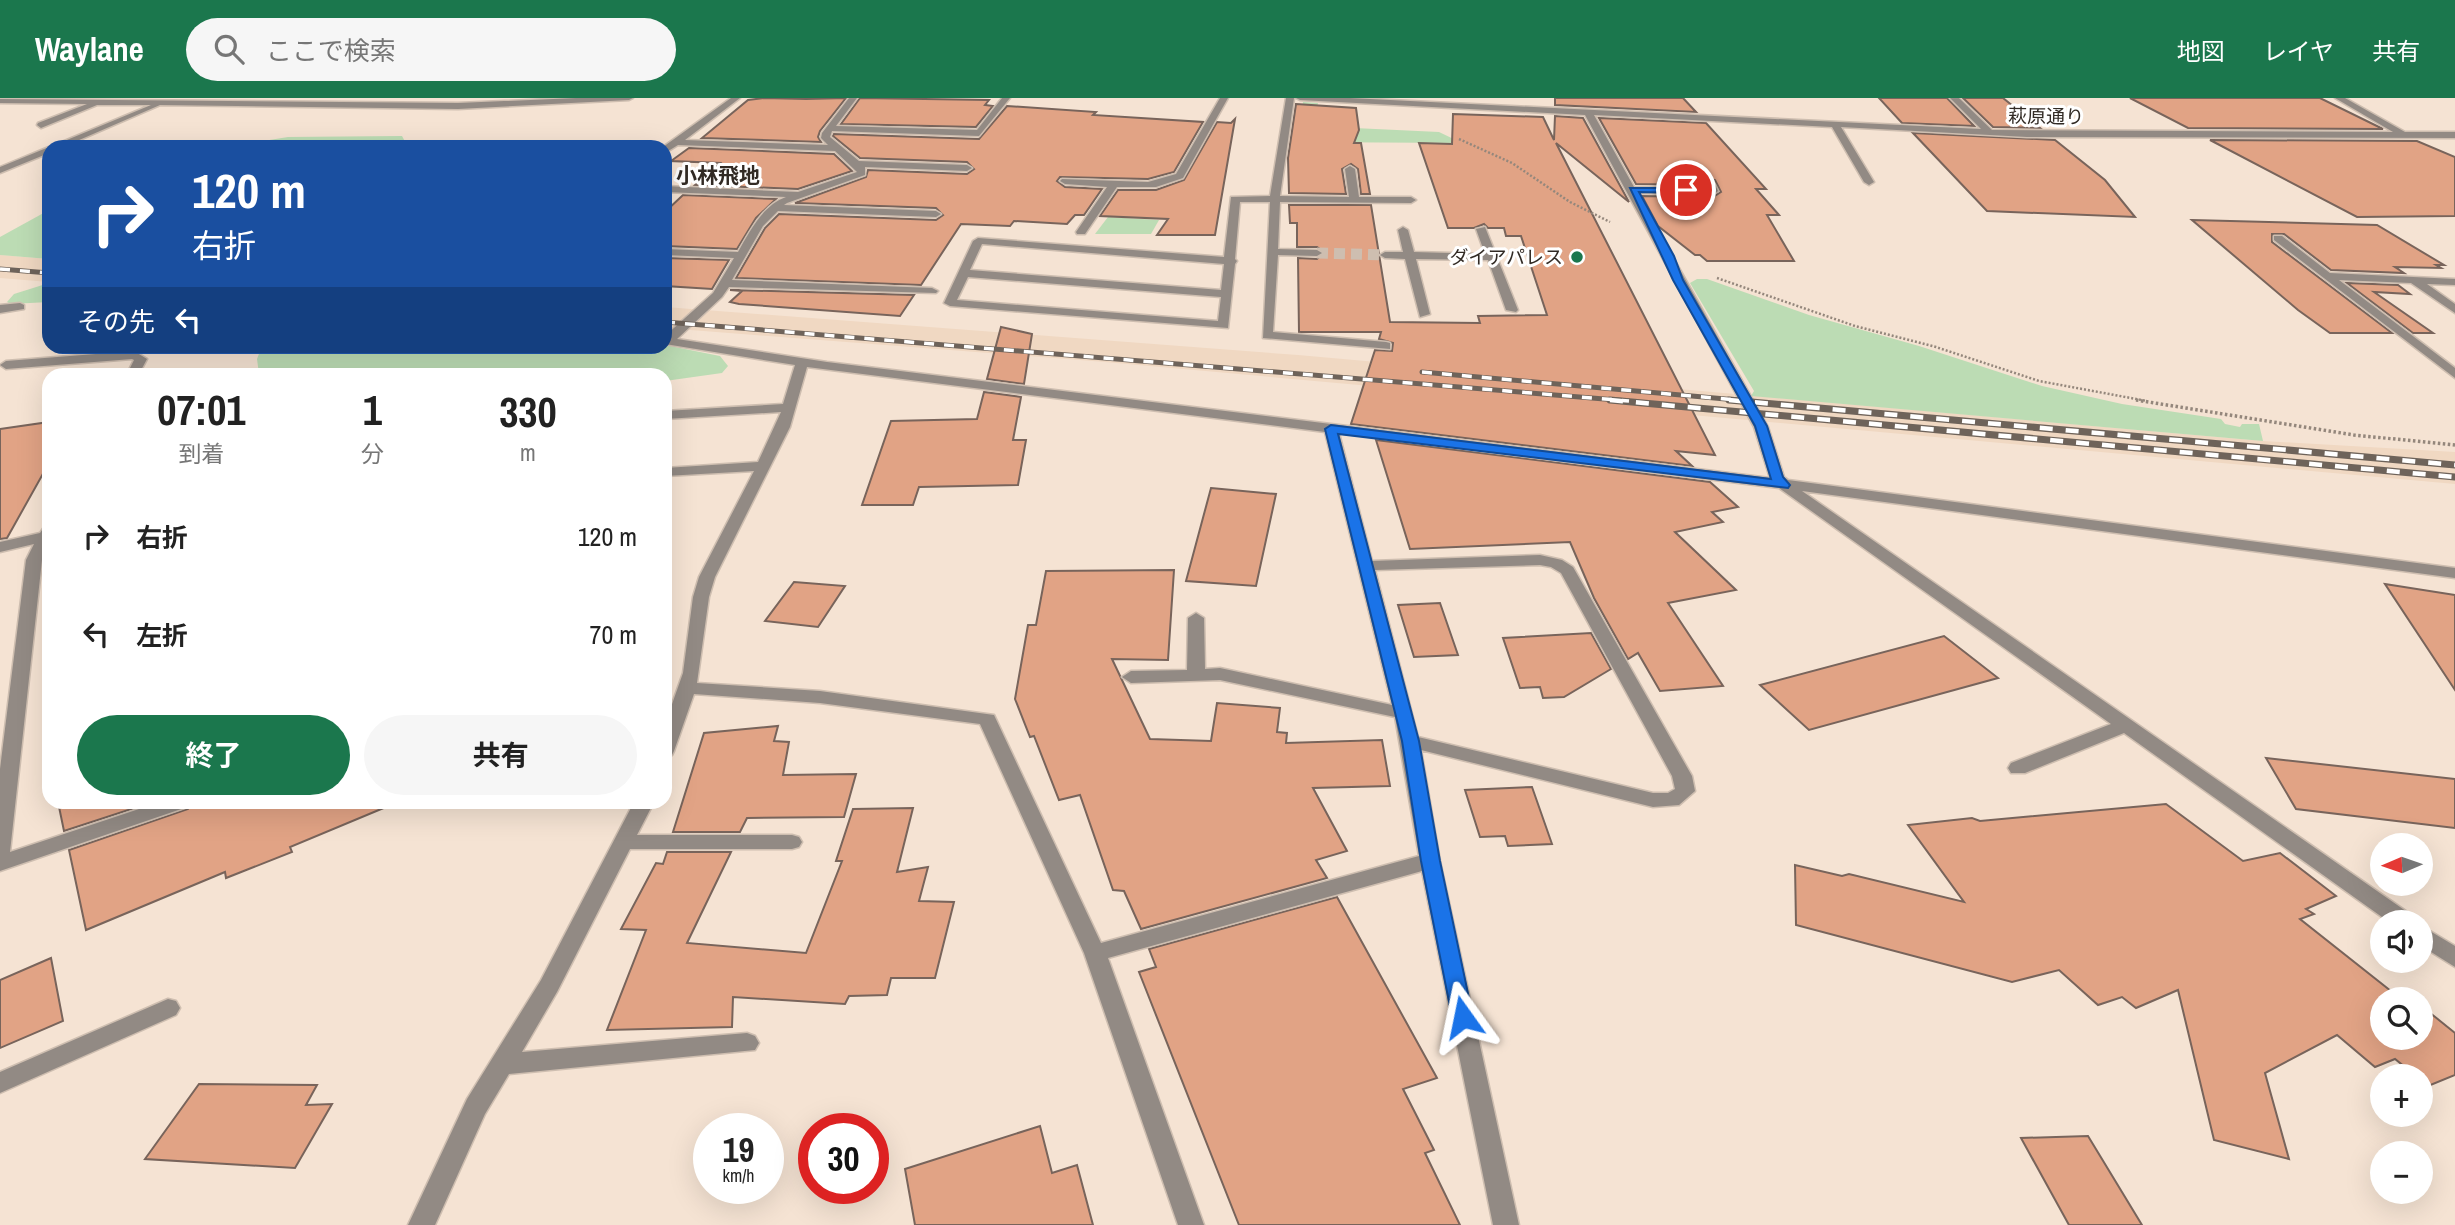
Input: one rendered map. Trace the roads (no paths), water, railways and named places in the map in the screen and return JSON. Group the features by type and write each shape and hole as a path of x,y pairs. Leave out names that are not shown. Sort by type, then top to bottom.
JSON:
{"street":[{"path":"284,104 297,98"},
{"path":"0,101 458,106 629,98"},
{"path":"672,145 736,98"},
{"path":"672,336 718,295 759,224 783,201 862,173 825,138 853,98"},
{"path":"830,128 979,133 1006,98"},
{"path":"1065,181 1149,186 1169,183 1180,177 1224,98"},
{"path":"1290,98 1275,199 1267,335 1386,346"},
{"name":"萩原通り","path":"1300,98 1588,112 1602,109 1990,133 2455,135"},
{"path":"1954,98 1990,133"},
{"path":"2339,98 2404,134"},
{"path":"41,125 100,102"},
{"path":"72,140 164,103"},
{"path":"1588,112 1669,256 1678,280 1761,426 1777,478 1784,485 2388,910"},
{"path":"1835,125 1869,182"},
{"path":"677,142 836,148"},
{"path":"0,170 42,152"},
{"path":"855,164 967,168"},
{"path":"1350,169 1354,200"},
{"path":"1633,190 1713,191 1708,181"},
{"path":"1081,232 1114,184"},
{"path":"672,189 800,194"},
{"path":"1232,261 978,242 950,303 1224,326 1232,261 1235,199 1411,200"},
{"path":"775,208 936,215"},
{"path":"1481,229 1512,310"},
{"path":"1403,230 1424,314"},
{"path":"2278,238 2455,374"},
{"path":"672,252 741,255"},
{"path":"1273,252 1317,253"},
{"path":"1385,255 1492,257"},
{"path":"964,273 1227,294"},
{"path":"2327,276 2455,282"},
{"path":"2414,280 2455,309"},
{"path":"724,283 932,292"},
{"path":"0,309 20,307"},
{"path":"672,342 802,362 1784,485 2455,573"},
{"path":"6,365 134,355 141,359 136,368"},
{"path":"672,732 688,688 707,577 765,466 789,408 802,362"},
{"path":"672,415 789,408"},
{"path":"1331,429 1410,741 1430,861 1506,1225"},
{"path":"672,472 765,466"},
{"path":"0,547 42,536"},
{"path":"0,852 34,560 42,546"},
{"path":"1366,566 1532,559 1556,563 1567,570 1682,776 1685,791 1672,800 1653,800 1410,741"},
{"path":"1196,618 1196,675"},
{"path":"1130,677 1220,674 1402,713"},
{"path":"688,688 820,697 987,719 1094,953 1191,1225"},
{"path":"2018,768 2127,725"},
{"path":"0,863 159,809"},
{"path":"421,1225 476,1107 549,986 641,809"},
{"path":"625,842 792,842"},
{"path":"1094,953 1430,861"},
{"path":"2433,942 2455,958"},
{"path":"0,1083 168,1009"},
{"path":"502,1064 747,1043"}],"tunnel":[{"path":"1317,253 1385,255"}],"railway":[{"path":"0,269 42,272"},
{"path":"672,323 1629,401"},
{"path":"1422,372 1748,401"},
{"path":"1610,400 2455,477"},
{"path":"1729,400 2455,465"}],"place":[{"name":"ダイアパレス","path":"1577,257"}],"district":[{"name":"小林飛地","path":"718,175"}]}
